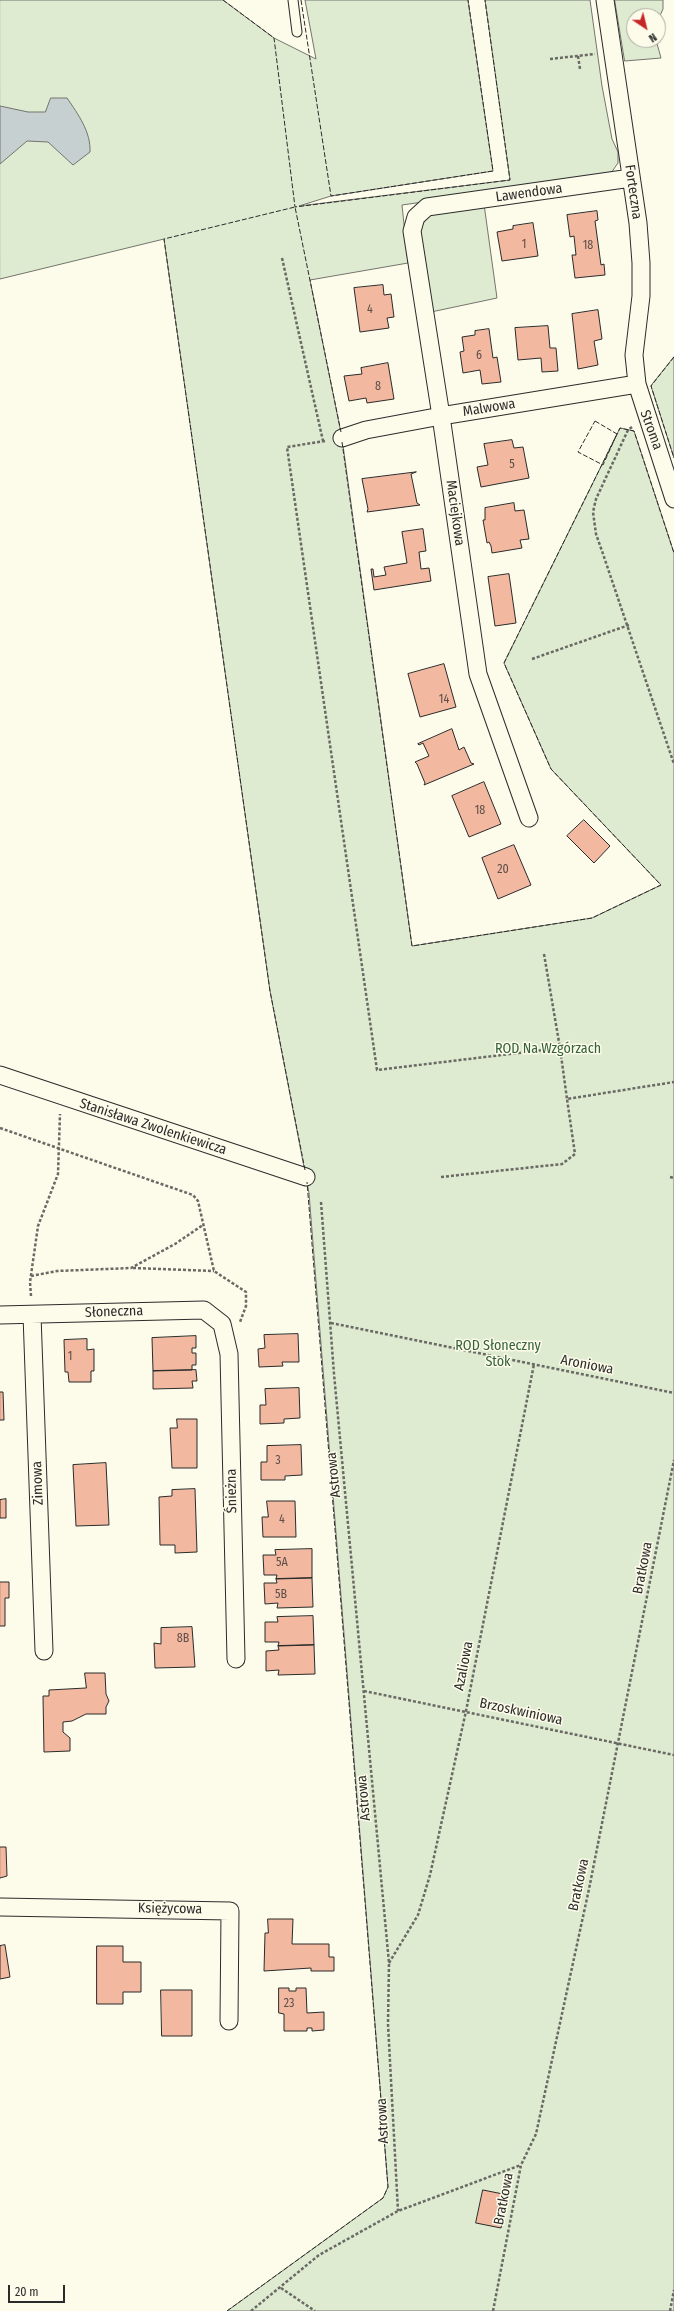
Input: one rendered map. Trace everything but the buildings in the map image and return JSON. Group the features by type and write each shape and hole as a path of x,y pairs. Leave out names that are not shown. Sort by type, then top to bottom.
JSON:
{"street":[{"name":"Forteczna","path":"605,0 631,178 641,263 641,296 634,355 637,384"},
{"name":"Lawendowa","path":"427,207 631,178"},
{"name":"Maciejkowa","path":"427,207 416,217 412,230 442,416 478,674 529,818"},
{"name":"Stroma","path":"637,384 674,499"},
{"name":"Malwowa","path":"342,438 366,430 442,416 637,384"},
{"name":"Stanisława Zwolenkiewicza","path":"0,1075 306,1177"},
{"name":"Słoneczna","path":"0,1315 204,1310 224,1332"},
{"name":"Zimowa","path":"32,1315 44,1651"},
{"name":"Śnieżna","path":"224,1332 229,1354 236,1659"},
{"name":"Księżycowa","path":"0,1907 230,1911 229,2021"}],"lane":[{"path":"294,0 297,32"}],"path":[{"path":"550,59 600,53"},
{"path":"578,56 580,69"},
{"path":"282,258 323,441"},
{"path":"646,415 628,430 596,499 593,512 596,534 674,764"},
{"path":"342,438 287,448 377,1070 560,1048"},
{"path":"532,658 628,625"},
{"path":"441,1177 562,1164 575,1154 560,1048 544,954"},
{"path":"567,1099 674,1082"},
{"path":"32,1315 31,1276 38,1226 58,1174 61,1096"},
{"path":"0,1128 59,1147 193,1195 198,1201 214,1271"},
{"name":"Astrowa","path":"321,1202 334,1374 389,1963 388,2024 398,2211"},
{"path":"129,1268 175,1244 203,1225"},
{"path":"31,1276 58,1271 129,1268 214,1271 246,1292 246,1306 240,1322 224,1332"},
{"name":"Aroniowa","path":"331,1323 674,1392"},
{"name":"Azaliowa","path":"389,1963 418,1915 424,1901 466,1711 534,1364"},
{"name":"Bratkowa","path":"492,2311 521,2165 536,2134 588,1889 674,1460"},
{"name":"Brzoskwiniowa","path":"364,1691 674,1755"},
{"path":"252,2311 319,2255 398,2211 521,2165"},
{"path":"281,2288 315,2311"},
{"path":"670,2311 674,2290"}],"green space":[{"path":"0,0 223,0 274,38 316,59 305,0 468,0 493,171 331,196 299,206 510,180 485,0 590,0 602,86 612,139 618,152 618,163 611,173 591,178 402,205 408,263 310,280 342,438 412,946 592,918 661,885 551,769 504,663 620,428 634,431 674,553 674,2311 227,2311 383,2198 388,2187 309,1193 270,991 164,239 0,279"},
{"path":"615,0 663,0 663,8 626,8 626,48 658,48 661,58 625,61"},
{"path":"484,204 497,298 431,312 419,231 424,222 436,209"},
{"path":"674,357 674,458 651,386"}],"shaded area":[{"path":"51,98 67,98 86,130 90,145 90,152 73,165 48,142 27,141 0,164 0,106 28,112 45,112"}],"fence":[{"path":"223,0 274,38 295,207 510,180 485,0"},
{"path":"301,0 331,196 493,171 468,0"},
{"path":"305,1170 270,991 164,239 295,207 341,432"},
{"path":"674,357 651,386 674,458"},
{"path":"595,421 617,434 603,465 578,452 595,421"},
{"path":"342,442 412,946 592,918 661,885 551,769 504,663 620,428 634,431 674,553"},
{"path":"227,2311 383,2198 388,2187 307,1182"}],"park label":[{"name":"ROD Na Wzgórzach","path":"548,1049"},
{"name":"ROD Słoneczny Stok","path":"498,1354"}]}
